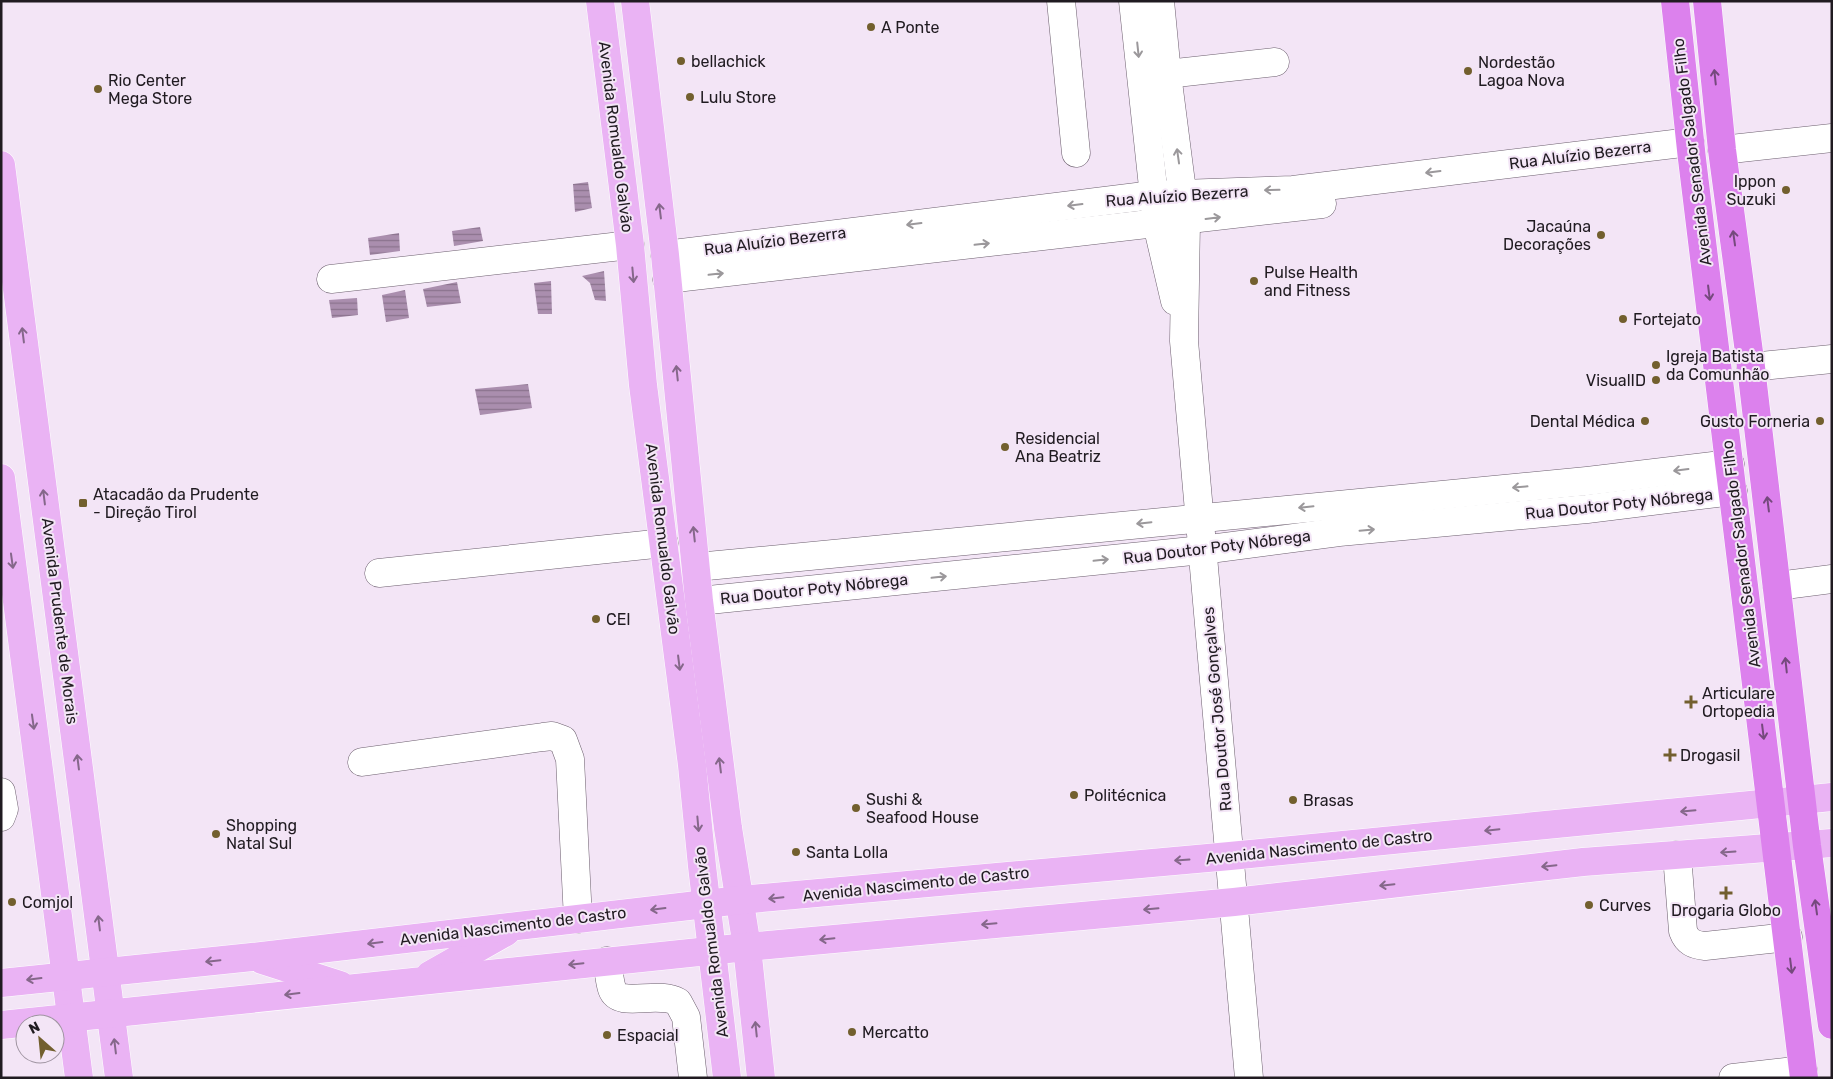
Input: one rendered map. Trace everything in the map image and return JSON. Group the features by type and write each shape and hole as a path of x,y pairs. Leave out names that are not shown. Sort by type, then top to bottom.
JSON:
{"highway":[{"name":"Avenida Senador Salgado Filho","path":"1675,1 1691,151 1804,1074"},
{"name":"Avenida Senador Salgado Filho","path":"1707,1 1722,150 1751,367 1802,800 1819,845 1832,1025"}],"main road":[{"name":"Avenida Romualdo Galvão","path":"600,1 630,245 644,385 692,765 711,951 727,1078"},
{"name":"Avenida Romualdo Galvão","path":"635,1 666,267 699,601 728,828 747,947 761,1078"},
{"name":"Avenida Prudente de Morais","path":"1,165 119,1078"},
{"path":"1,478 73,1018 79,1078"},
{"name":"Avenida Nascimento de Castro","path":"1,983 252,957 740,900 1230,856 1832,797"},
{"path":"1542,825 1583,862"},
{"path":"1,1025 423,979 1234,902 1583,862 1819,845"},
{"path":"423,979 516,926"},
{"path":"252,957 349,988"}],"street":[{"path":"1061,1 1076,153"},
{"name":"Rua Doutor José Gonçalves","path":"1133,1 1157,224 1184,341"},
{"name":"Rua Doutor José Gonçalves","path":"1160,1 1166,74 1186,222 1184,341 1249,1078"},
{"path":"1166,74 1275,62"},
{"path":"1145,123 1172,120"},
{"path":"1722,150 1832,138"},
{"name":"Rua Aluízio Bezerra","path":"666,267 1186,222 1337,193 1691,151"},
{"name":"Rua Aluízio Bezerra","path":"666,267 1153,195 1183,192 1292,190 1337,193"},
{"path":"331,279 630,245"},
{"path":"1751,367 1832,359"},
{"name":"Rua Doutor Poty Nóbrega","path":"697,567 1587,481 1730,464"},
{"path":"1587,481 1588,509"},
{"name":"Rua Doutor Poty Nóbrega","path":"699,601 1202,550 1339,532 1588,509 1733,491"},
{"path":"1337,504 1339,532"},
{"path":"379,573 664,543"},
{"path":"1777,586 1832,579"},
{"path":"362,762 552,736 563,740 570,758 578,919"},
{"path":"1,792 4,809 1,817"},
{"path":"1677,855 1683,931 1688,941 1705,946 1788,937"},
{"path":"607,961 612,990 618,997 626,1000 664,996 678,1002 686,1017 693,1078"},
{"path":"1734,1078 1804,1074"}],"shaded area":[{"path":"588,182 592,208 575,212 573,184"},
{"path":"480,227 483,241 454,246 452,231"},
{"path":"399,233 400,251 370,255 368,238"},
{"path":"604,271 606,301 595,300 590,283 582,276"},
{"path":"551,281 552,314 538,314 534,283"},
{"path":"457,282 461,303 427,307 423,289"},
{"path":"405,290 409,318 386,322 382,295"},
{"path":"357,298 358,315 332,318 329,300"},
{"path":"528,384 532,408 480,415 475,389"}],"place":[{"name":"A Ponte","path":"871,27"},
{"name":"bellachick","path":"681,61"},
{"name":"Nordestão Lagoa Nova","path":"1468,71"},
{"name":"Rio Center Mega Store","path":"98,89"},
{"name":"Lulu Store","path":"690,97"},
{"name":"Ippon Suzuki","path":"1786,190"},
{"name":"Jacaúna Decorações","path":"1601,235"},
{"name":"Pulse Health and Fitness","path":"1254,281"},
{"name":"Fortejato","path":"1623,319"},
{"name":"Igreja Batista da Comunhão","path":"1656,365"},
{"name":"VisualID","path":"1656,380"},
{"name":"Dental Médica","path":"1645,421"},
{"name":"Gusto Forneria","path":"1820,421"},
{"name":"Residencial Ana Beatriz","path":"1005,447"},
{"name":"Atacadão da Prudente - Direção Tirol","path":"83,503"},
{"name":"CEI","path":"596,619"},
{"name":"Articulare Ortopedia","path":"1691,702"},
{"name":"Drogasil","path":"1670,755"},
{"name":"Politécnica","path":"1074,795"},
{"name":"Brasas","path":"1293,800"},
{"name":"Sushi & Seafood House","path":"856,808"},
{"name":"Shopping Natal Sul","path":"216,834"},
{"name":"Santa Lolla","path":"796,852"},
{"name":"Drogaria Globo","path":"1726,893"},
{"name":"Comjol","path":"12,902"},
{"name":"Curves","path":"1589,905"},
{"name":"Mercatto","path":"852,1032"},
{"name":"Espacial","path":"607,1035"}]}
